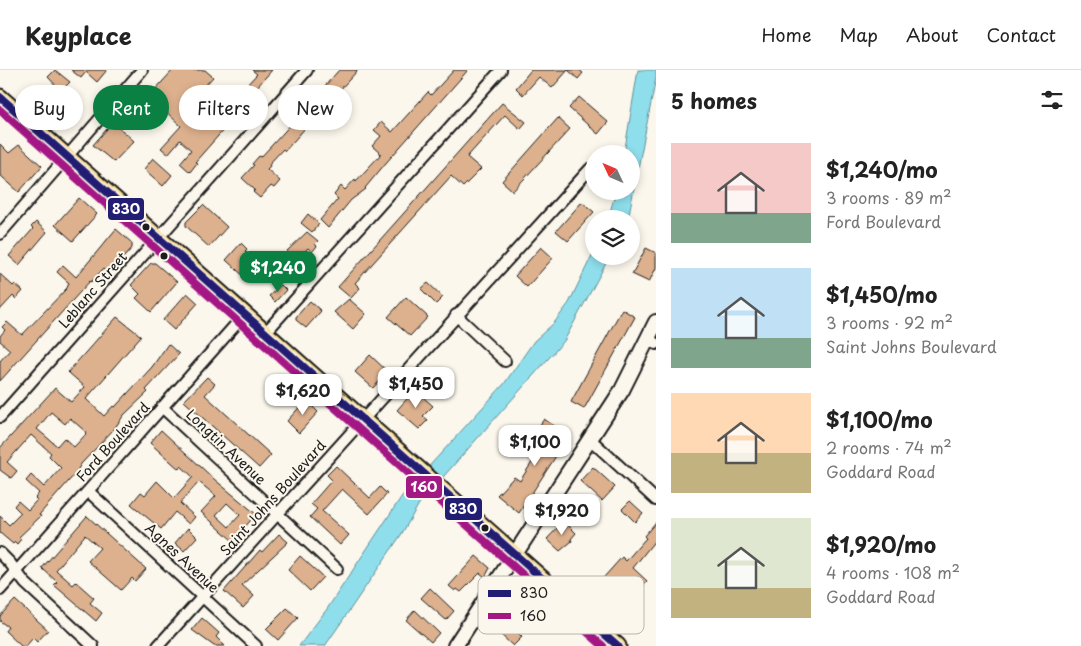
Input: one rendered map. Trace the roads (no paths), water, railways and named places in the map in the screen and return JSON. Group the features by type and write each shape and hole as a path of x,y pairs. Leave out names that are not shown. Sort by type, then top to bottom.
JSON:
{"main road":[{"path":"0,97 246,313 419,471 540,576"},
{"path":"605,634 618,646"}],"street":[{"path":"0,234 142,70"},
{"name":"Leblanc Street","path":"0,417 307,70"},
{"path":"266,332 501,70"},
{"name":"Saint Johns Boulevard","path":"158,646 585,174"},
{"name":"Ford Boulevard","path":"0,590 246,313"},
{"path":"456,315 505,361"},
{"path":"501,576 652,341 656,322"},
{"name":"Longtin Avenue","path":"162,407 337,569"},
{"path":"590,439 656,500"},
{"name":"Agnes Avenue","path":"88,491 256,646"},
{"path":"0,553 25,583 93,646"},
{"path":"455,646 478,611"}],"water":[{"path":"638,70 656,70 640,159 640,145 626,145"},
{"path":"613,200 632,200 630,210 611,210"},
{"path":"587,265 605,265 564,341 419,504 401,535 325,646 299,646 327,609 402,496 504,384 534,341 554,323 569,303"}]}
